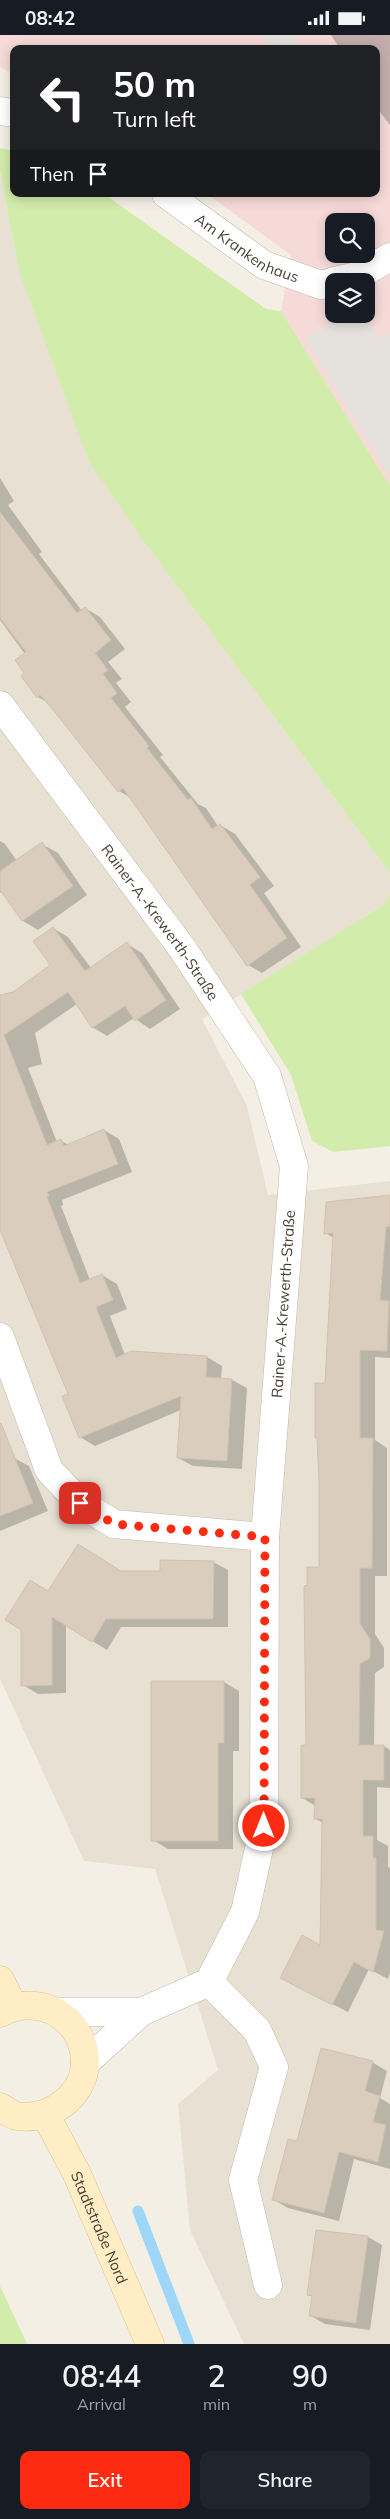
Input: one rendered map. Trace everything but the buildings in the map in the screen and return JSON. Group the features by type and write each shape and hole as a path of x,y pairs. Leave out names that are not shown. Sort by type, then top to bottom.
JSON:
{"main road":[{"path":"0,1981 7,2009 36,2004 57,2012 78,2034 85,2063 79,2085 65,2103 45,2114 17,2116 0,2107"},
{"name":"Stadtstraße Nord","path":"45,2114 77,2174 150,2344"}],"street":[{"name":"Am Krankenhaus","path":"170,197 264,265 321,285 325,284"},
{"name":"Am Krankenhaus","path":"362,273 390,257"},
{"name":"Rainer-A.-Krewerth-Straße","path":"0,705 182,948 267,1076 294,1166 265,1537 264,1826 245,1912 209,1982"},
{"path":"0,1337 49,1470 80,1503 114,1524 265,1537"},
{"path":"85,2063 142,2012 209,1982 258,2030 274,2067 243,2180 268,2285"},
{"path":"57,2012 142,2012"}],"shaded area":[{"path":"0,35 390,35 390,486 281,311 291,255 211,197 380,197 380,45 10,45 10,72 0,67"},
{"path":"262,35 294,35 300,45 268,45"},
{"path":"0,171 19,271 148,547 390,873 390,894 383,905 202,1019 247,1106 268,1195 390,1181 390,2344 244,2344 190,2230 178,2104 218,2070 155,1869 84,1861 0,1679"},
{"path":"329,323 369,323 379,339 390,333 390,476 305,338"}],"green space":[{"path":"0,148 10,150 10,197 108,197 266,309 281,311 390,486 390,873 148,547 89,462 19,271 0,171"},
{"path":"390,894 390,1146 333,1152 312,1141 291,1075 241,994 383,905"},
{"path":"0,2286 27,2344 0,2344"}],"waterway":[{"path":"138,2211 189,2344"}],"route":[{"path":"80,1503 114,1524 265,1537 264,1826"}]}
